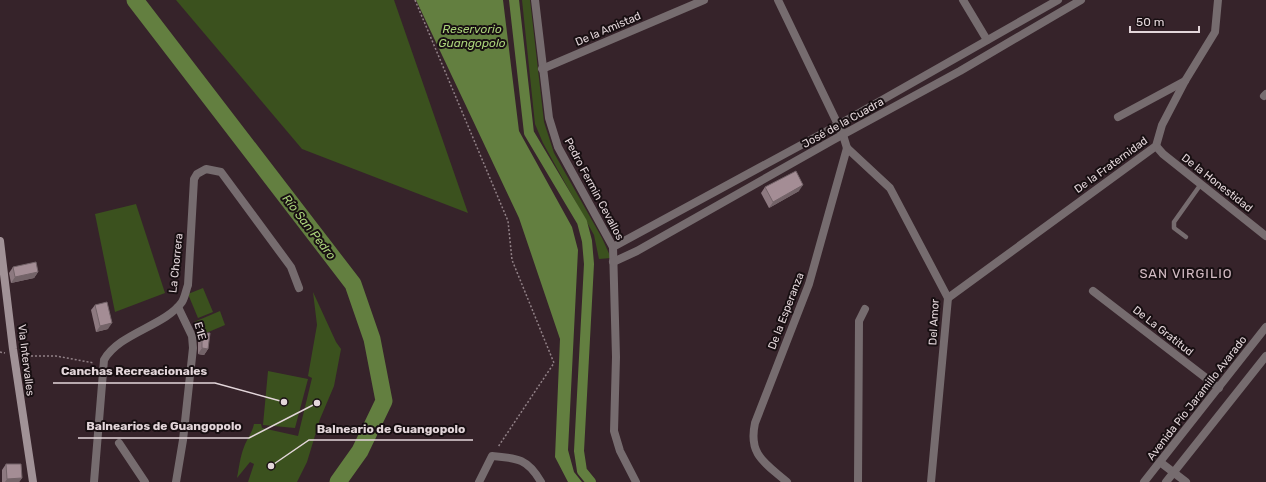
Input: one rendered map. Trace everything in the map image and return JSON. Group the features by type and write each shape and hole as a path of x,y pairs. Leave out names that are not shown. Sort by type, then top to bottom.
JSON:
{"main road":[{"name":"Vìa Intervalles","path":"0,241 14,356 33,482"}],"street":[{"name":"Pedro Fermin Cevallos","path":"535,0 549,118 558,147 613,247 616,357 614,431 620,451 636,482"},
{"name":"De la Amistad","path":"542,69 704,0"},
{"path":"778,0 843,135 847,148"},
{"path":"963,0 987,40"},
{"path":"1058,0 1063,10"},
{"name":"José de la Cuadra","path":"613,247 838,125 1058,0"},
{"name":"José de la Cuadra","path":"613,262 638,251 843,135 960,71 1081,0"},
{"name":"De la Fraternidad","path":"948,298 1156,146 1162,125 1185,81 1215,32 1218,0"},
{"path":"953,59 960,71"},
{"path":"1118,117 1185,81"},
{"name":"De la Honestidad","path":"1156,146 1163,154 1266,236"},
{"name":"Del Amor","path":"847,148 890,188 948,298 931,482"},
{"name":"De la Esperanza","path":"787,482 754,450 752,436 755,423 809,284 847,148"},
{"name":"La Chorrera","path":"94,482 104,360 110,350 178,307 183,301 188,284 194,179 197,174 206,169 221,172 291,267 299,288"},
{"path":"727,185 734,196"},
{"name":"De La Gratitud","path":"1093,291 1219,388"},
{"name":"E1E","path":"176,482 183,440 193,348 192,336 178,307"},
{"path":"858,482 859,320 866,309"},
{"name":"Avenida Pío Jaramillo Avarado","path":"1144,482 1266,327"},
{"path":"1166,482 1266,356"},
{"path":"119,443 145,482"},
{"path":"479,482 492,456 515,458 527,463 541,482"},
{"path":"1160,462 1175,472 1186,482"}],"lane":[{"path":"1186,237 1174,228 1174,222 1201,184"}],"path":[{"path":"415,0 508,221 512,260 554,363 492,456"},
{"path":"0,352 14,356 56,356 104,365"}],"shaded area":[{"path":"176,0 394,0 468,213 302,149"},
{"path":"522,0 530,0 544,122 554,153 602,238 611,258 599,259 594,235 543,143 535,124"},
{"path":"136,204 165,293 115,312 95,214"},
{"path":"203,288 213,312 198,318 188,294"},
{"path":"313,292 336,342 341,349 334,386 320,419 307,462 297,482 248,482 254,464 250,462 237,478 245,444 254,424 261,424 262,428 298,436 312,378 308,376 317,325"},
{"path":"220,311 225,325 199,336 194,322"},
{"path":"268,371 308,379 295,428 263,425"}],"water":[{"name":"Reservorio Guangopolo","path":"416,0 503,0 519,131 572,227 578,250 568,450 574,472 582,482 568,482 555,457 560,339 519,218"}],"building":[{"path":"796,171 803,185 773,202 765,187"},
{"path":"36,262 38,272 15,277 13,267"},
{"path":"107,302 112,323 100,326 95,305"},
{"path":"202,333 210,333 208,349 202,348"},
{"path":"6,464 21,464 22,478 7,479"}],"waterway":[{"name":"Río San Pedro","path":"135,0 353,284 372,339 384,401 360,451 338,482"},
{"path":"514,0 529,133 582,222 587,241 589,264 579,451 582,471 591,482"}],"place":[{"name":"Canchas Recreacionales","path":"284,402"},
{"name":"Balnearios de Guangopolo","path":"317,403"},
{"name":"Balneario de Guangopolo","path":"271,466"}],"district":[{"name":"SAN VIRGILIO","path":"1186,273"}]}
